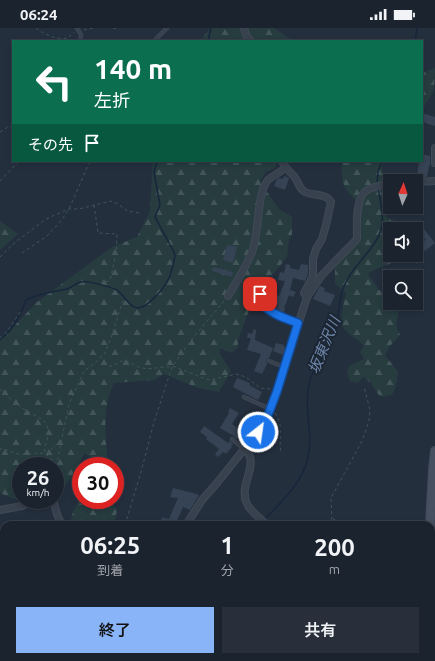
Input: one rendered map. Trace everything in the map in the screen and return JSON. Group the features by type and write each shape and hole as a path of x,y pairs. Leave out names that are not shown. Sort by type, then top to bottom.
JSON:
{"street":[{"path":"244,28 247,37 250,40"},
{"path":"435,148 435,163"},
{"path":"282,162 285,168 305,192 325,197 330,199 331,202 326,225 315,254 313,276 304,293 307,297"},
{"path":"228,296 242,274 253,250 257,234 261,196 264,186 268,180 285,168"},
{"path":"423,182 435,181"},
{"path":"189,521 202,500 265,423 277,391 307,297 322,276 357,239 358,202 364,191 372,187 383,185"},
{"path":"245,449 250,456 244,489 245,497 248,506 263,521"},
{"path":"430,521 432,470 435,451"},
{"path":"0,510 12,508"},
{"path":"56,509 59,521"}],"lane":[{"path":"155,40 167,28"},
{"path":"78,29 80,40"},
{"path":"260,294 259,302 262,306 275,315 298,323"},
{"path":"269,361 284,367"},
{"path":"244,397 270,409"},
{"path":"232,438 245,449"}],"path":[{"path":"36,28 40,32 60,38 68,38 78,29 94,28"},
{"path":"0,132 12,126"},
{"path":"0,181 19,162"},
{"path":"22,253 34,243 47,236 61,221 69,209 90,162"},
{"path":"0,257 13,244 46,219 69,209 79,209 111,200 127,211 140,213"},
{"path":"94,205 98,233 116,234 116,252 111,277 109,281 101,283"},
{"path":"126,521 154,422 172,367 192,339 228,296"},
{"path":"59,457 67,410 74,393 84,371 105,353 124,300"},
{"path":"0,338 6,333 21,311"},
{"path":"109,366 114,366 126,361 142,368 165,366 210,380 236,374 246,377 260,388 264,387 277,391"},
{"path":"330,521 332,518 330,498 362,442 369,421 370,410 364,387"},
{"path":"0,389 21,407 47,424 48,435 44,449 46,454"},
{"path":"270,409 276,415 280,423 281,453"},
{"path":"46,454 62,442"},
{"path":"0,450 2,448 19,454 39,452 51,457"},
{"path":"332,518 338,521"}],"green space":[{"path":"210,28 274,28 287,37 295,40 201,40"},
{"path":"435,68 434,90 423,108 423,73"},
{"path":"153,162 277,162 275,168 266,171 260,182 279,209 292,217 292,235 289,240 287,257 275,272 259,284 238,340 238,347 232,353 220,348 220,354 231,371 219,392 198,388 164,374 154,380 114,383 107,404 105,424 107,457 90,457 84,454 82,457 72,457 72,476 64,486 64,457 12,457 12,498 0,493 0,341 37,302 112,247 137,237 150,211"},
{"path":"342,162 384,162 382,167 383,214 386,214 386,217 398,222 383,222 383,262 394,262 376,269 368,274 379,290 383,292 383,310 399,310 396,326 400,335 390,346 385,355 398,372 396,385 392,395 380,397 371,383 363,377 357,383 350,381 347,373 349,366 364,359 360,352 364,345 348,333 343,327 342,313 346,293 335,284 335,267 361,240 361,205 344,186"},
{"path":"0,221 18,234 0,250"},
{"path":"74,509 117,510 115,521 71,521"}],"building":[{"path":"423,113 435,117 435,126 423,122"},
{"path":"423,154 430,156 430,166 427,177 423,177 423,174 417,174 419,162 423,162"},
{"path":"284,176 289,178 285,190 274,186 277,179 283,179"},
{"path":"424,229 435,243 425,251 423,249 423,242 426,239 423,238"},
{"path":"227,245 237,247 233,263 223,260"},
{"path":"286,264 290,265 290,268 299,270 301,264 308,265 308,274 305,281 293,278 290,290 296,292 293,297 289,295 283,314 275,310 278,305 263,302 264,293 258,292 259,287 270,289 269,294 279,296 285,281 278,280 280,272 284,273"},
{"path":"213,267 233,272 232,277 212,271"},
{"path":"320,286 325,288 324,291 335,295 330,306 313,299"},
{"path":"254,329 256,330 255,340 273,348 269,358 266,360 267,364 262,374 254,371 261,354 247,350 251,338 247,338 248,333 252,334"},
{"path":"276,343 284,345 286,348 283,355 273,351"},
{"path":"237,378 250,383 249,385 262,392 258,400 233,387"},
{"path":"230,408 239,413 232,424 243,432 237,439 220,428 229,413"},
{"path":"204,426 228,443 230,441 233,444 226,454 223,452 218,457 215,454 219,449 206,439 207,437 200,432"},
{"path":"173,488 199,495 190,510 183,507 177,521 161,521 162,517 169,519 178,498 170,497"}],"waterway":[{"path":"208,40 211,28"},
{"name":"坂東沢川","path":"415,40 417,28"},
{"path":"0,339 13,327 26,300 41,294 67,289 79,283 94,283 117,290 131,305 137,308 146,305 159,293 166,284 175,256 155,217 160,205 154,172 157,162"},
{"name":"坂東沢川","path":"377,183 378,172 382,162"},
{"name":"坂東沢川","path":"265,519 295,485 307,461 310,441 307,401 310,380 335,328 341,295 345,284 349,276 375,242 382,226 382,206 378,187"}],"route":[{"path":"258,432 265,423 277,391 298,323 275,315 262,306 259,302 260,294"}]}
